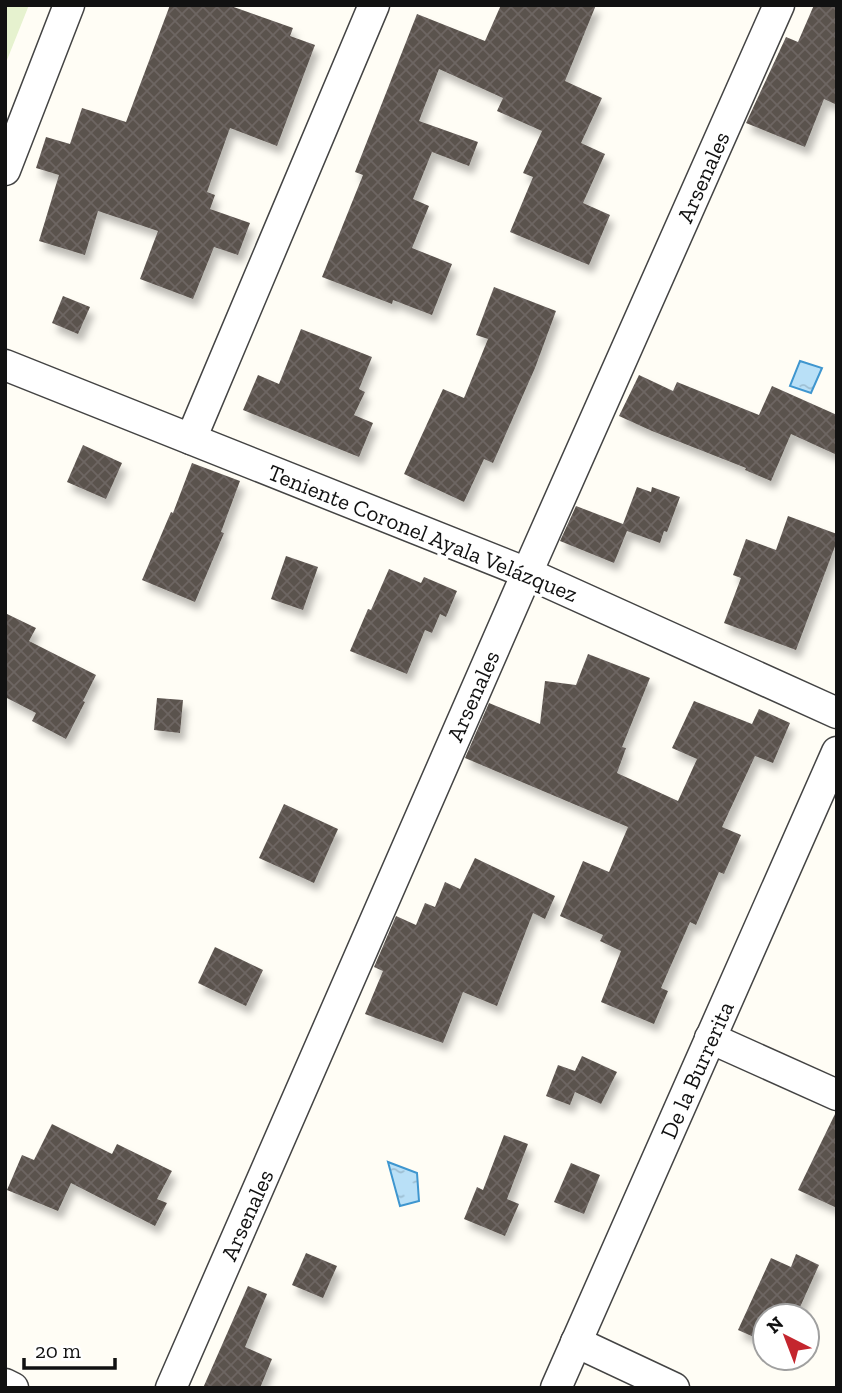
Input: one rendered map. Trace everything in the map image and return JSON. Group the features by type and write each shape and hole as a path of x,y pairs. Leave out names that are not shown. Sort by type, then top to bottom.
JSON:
{"street":[{"path":"5,170 69,5"},
{"path":"191,439 374,5"},
{"name":"Arsenales","path":"171,1388 779,5"},
{"name":"Teniente Coronel Ayala Velázquez","path":"5,365 527,573 837,713"},
{"name":"De la Burrerita","path":"556,1388 837,752"},
{"path":"710,1038 837,1095"},
{"path":"576,1342 674,1388"},
{"path":"5,1384 13,1388"}],"green space":[{"path":"5,5 29,5 5,65"}],"water":[{"path":"800,361 822,368 811,393 790,386"},
{"path":"388,1162 417,1173 419,1201 400,1206"}],"building":[{"path":"170,5 228,5 293,28 290,36 315,45 277,146 230,128 207,192 215,195 210,209 250,223 238,255 214,247 193,299 140,279 158,231 98,211 85,255 39,241 59,175 36,168 46,137 70,144 82,108 126,122"},
{"path":"501,5 596,5 565,81 602,98 581,143 605,154 583,203 610,215 589,265 510,232 533,177 523,173 542,131 497,111 503,98 439,69 419,121 478,142 469,166 432,152 413,199 429,206 412,248 452,264 432,315 393,300 392,304 322,277 363,175 355,172 417,14 485,41"},
{"path":"814,5 837,5 837,105 824,99 805,147 746,123 786,37 798,42"},
{"path":"494,287 556,311 535,368 493,463 484,459 464,502 404,474 443,389 464,398 488,339 476,335"},
{"path":"63,296 90,307 78,334 52,323"},
{"path":"301,329 372,357 359,389 365,392 354,415 373,423 359,457 243,410 258,375 279,384"},
{"path":"639,375 673,391 677,382 759,415 772,386 837,415 837,455 791,434 771,481 745,470 746,468 619,416"},
{"path":"83,445 122,463 106,499 67,482"},
{"path":"192,463 240,481 221,532 224,533 195,602 142,580 171,512 173,513"},
{"path":"637,487 651,492 652,487 680,497 660,543 627,531 614,563 560,541 576,506 623,524"},
{"path":"788,516 837,534 837,541 796,650 724,623 741,578 733,575 746,539 776,550"},
{"path":"286,556 318,567 303,610 271,599"},
{"path":"389,569 421,583 424,577 457,591 446,617 440,614 432,633 425,630 407,674 350,651"},
{"path":"5,613 36,628 29,641 96,675 66,739 32,721 36,713 5,697"},
{"path":"588,654 650,678 622,747 626,748 617,773 678,801 697,759 672,748 694,701 752,724 759,709 790,723 773,763 755,756 722,827 741,835 724,874 719,872 696,925 690,922 661,988 668,991 654,1024 601,1002 621,951 600,941 603,935 560,916 583,861 609,872 628,827 465,758 489,703 540,724 545,681 576,685"},
{"path":"157,698 183,700 180,733 154,730"},
{"path":"284,804 338,829 314,883 259,858"},
{"path":"475,858 555,896 545,919 533,913 497,1006 463,992 443,1043 365,1014 383,971 374,967 396,916 416,925 425,903 435,907 445,882 460,889"},
{"path":"215,947 263,970 246,1006 198,983"},
{"path":"582,1056 617,1072 601,1104 575,1092 570,1105 546,1096 558,1065 575,1071"},
{"path":"837,1112 837,1208 798,1190"},
{"path":"52,1124 112,1154 117,1144 172,1171 157,1199 167,1203 155,1226 71,1183 58,1211 7,1190 22,1155 34,1160"},
{"path":"504,1135 528,1144 507,1199 519,1204 505,1236 464,1219 477,1187 483,1190"},
{"path":"571,1163 600,1175 584,1214 554,1202"},
{"path":"306,1253 337,1266 323,1298 292,1285"},
{"path":"796,1254 819,1265 802,1302 751,1302 751,1336 738,1330 771,1258 791,1267"},
{"path":"248,1286 267,1294 245,1347 272,1359 260,1388 203,1388"}]}
